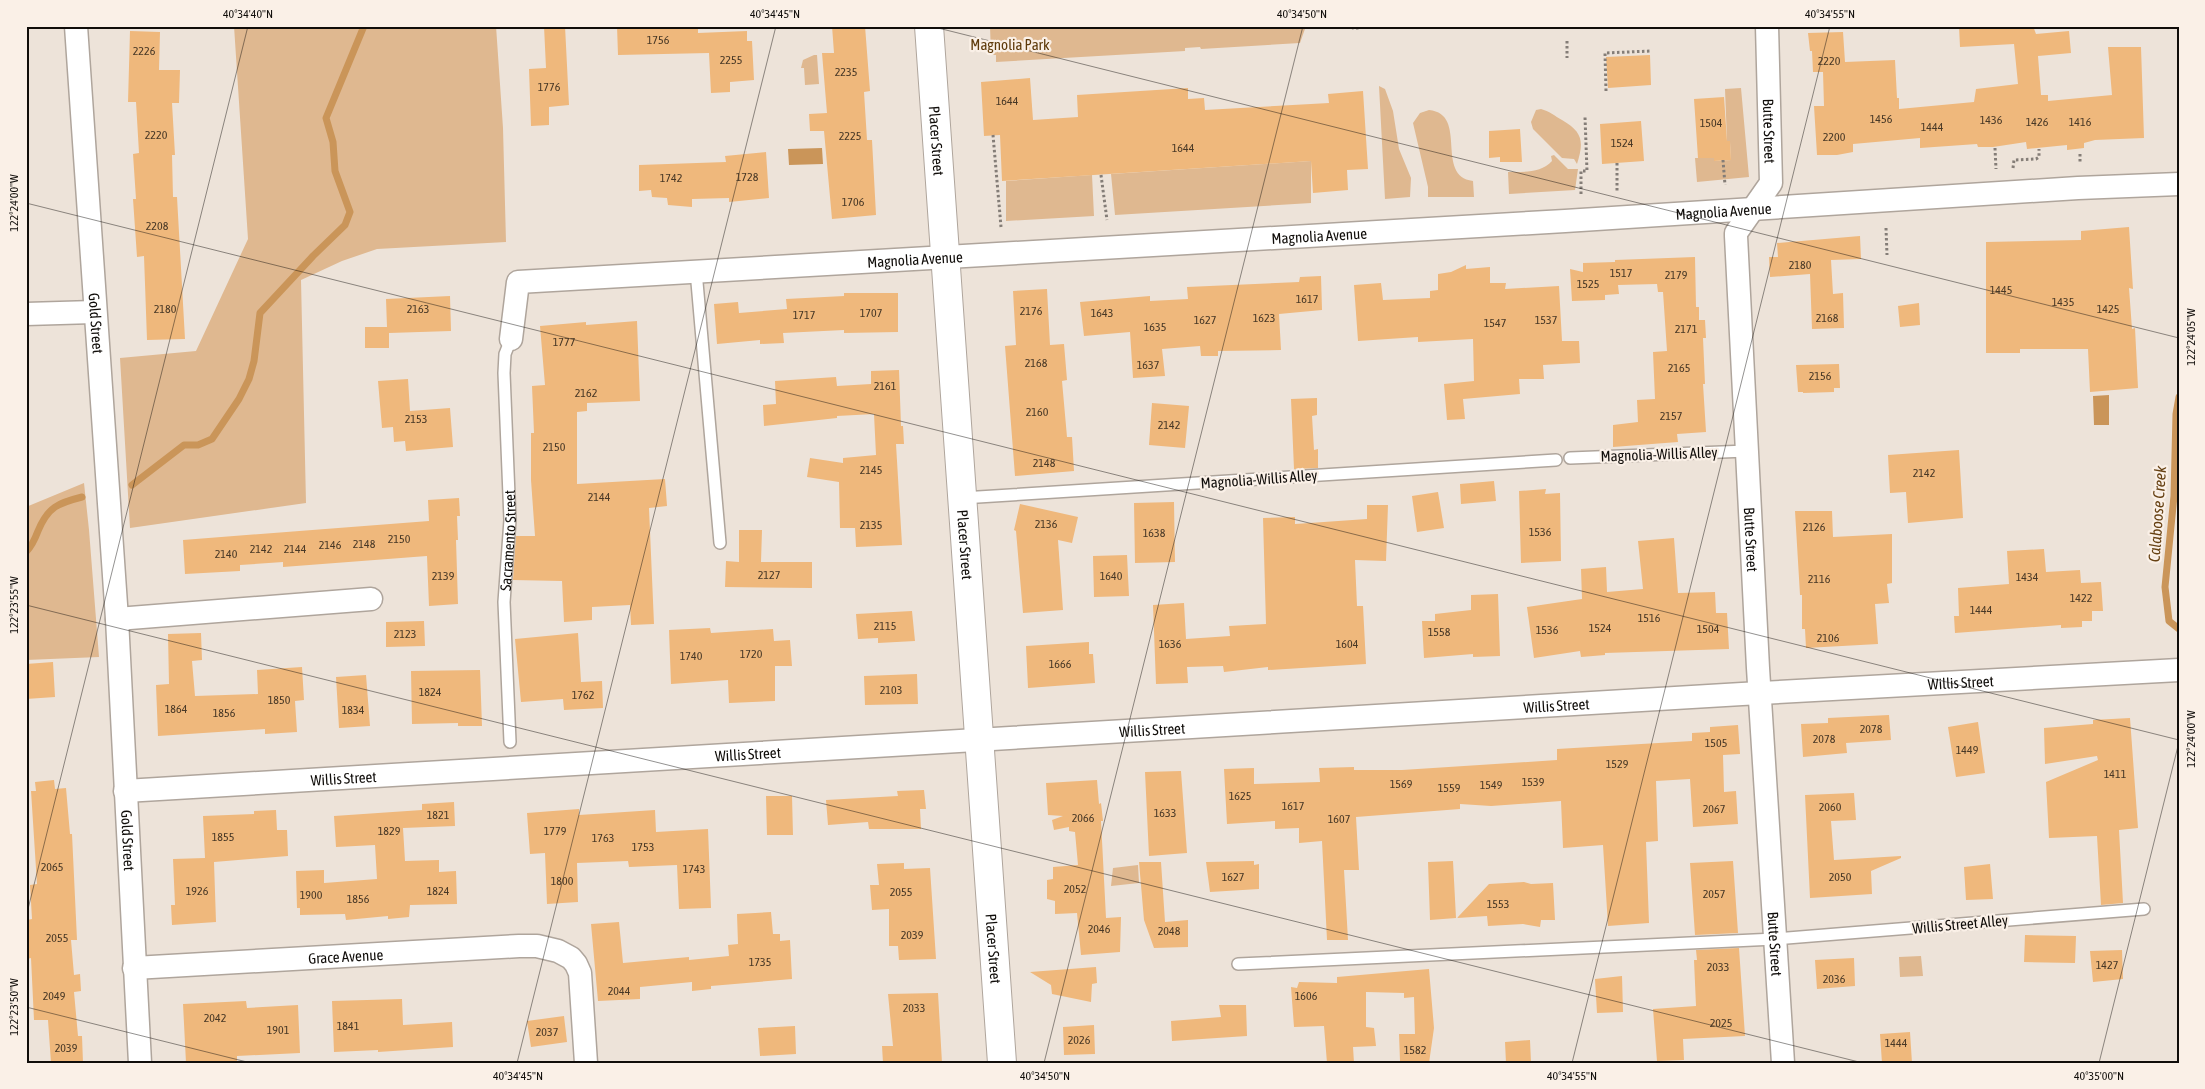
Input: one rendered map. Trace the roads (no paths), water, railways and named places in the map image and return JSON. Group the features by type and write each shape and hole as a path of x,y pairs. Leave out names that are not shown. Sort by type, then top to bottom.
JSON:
{"main road":[{"name":"Placer Street","path":"929,26 1002,1063"}],"street":[{"name":"Gold Street","path":"76,26 94,312 117,619 140,1063"},
{"name":"Butte Street","path":"1767,26 1771,183 1736,233 1736,236 1759,693 1783,1063"},
{"name":"Magnolia Avenue","path":"511,340 518,282 2078,188 2179,184"},
{"path":"26,314 94,312"},
{"path":"117,619 371,599"},
{"name":"Willis Street","path":"125,791 1759,693 2179,670"},
{"name":"Grace Avenue","path":"134,968 537,946 558,951 571,958 580,973 586,1063"}],"lane":[{"path":"1767,26 1774,26"},
{"path":"696,271 720,543"},
{"name":"Sacramento Street","path":"510,742 504,602 510,520 504,373 505,354 511,340"},
{"name":"Magnolia-Willis Alley","path":"1570,458 1747,451"},
{"name":"Magnolia-Willis Alley","path":"962,498 1556,460"},
{"name":"Willis Street Alley","path":"1238,964 1775,939 2144,909"}],"waterway":[{"path":"132,485 184,445 198,445 212,439 239,399 249,379 254,361 260,313 345,225 350,212 335,171 333,142 326,118 364,26"},
{"name":"Calaboose Creek","path":"2179,397 2176,414 2174,496 2165,587 2169,621 2179,629"},
{"path":"26,552 32,545 50,511 66,501 82,497"}],"park label":[{"name":"Magnolia Park","path":"1010,44"}]}
